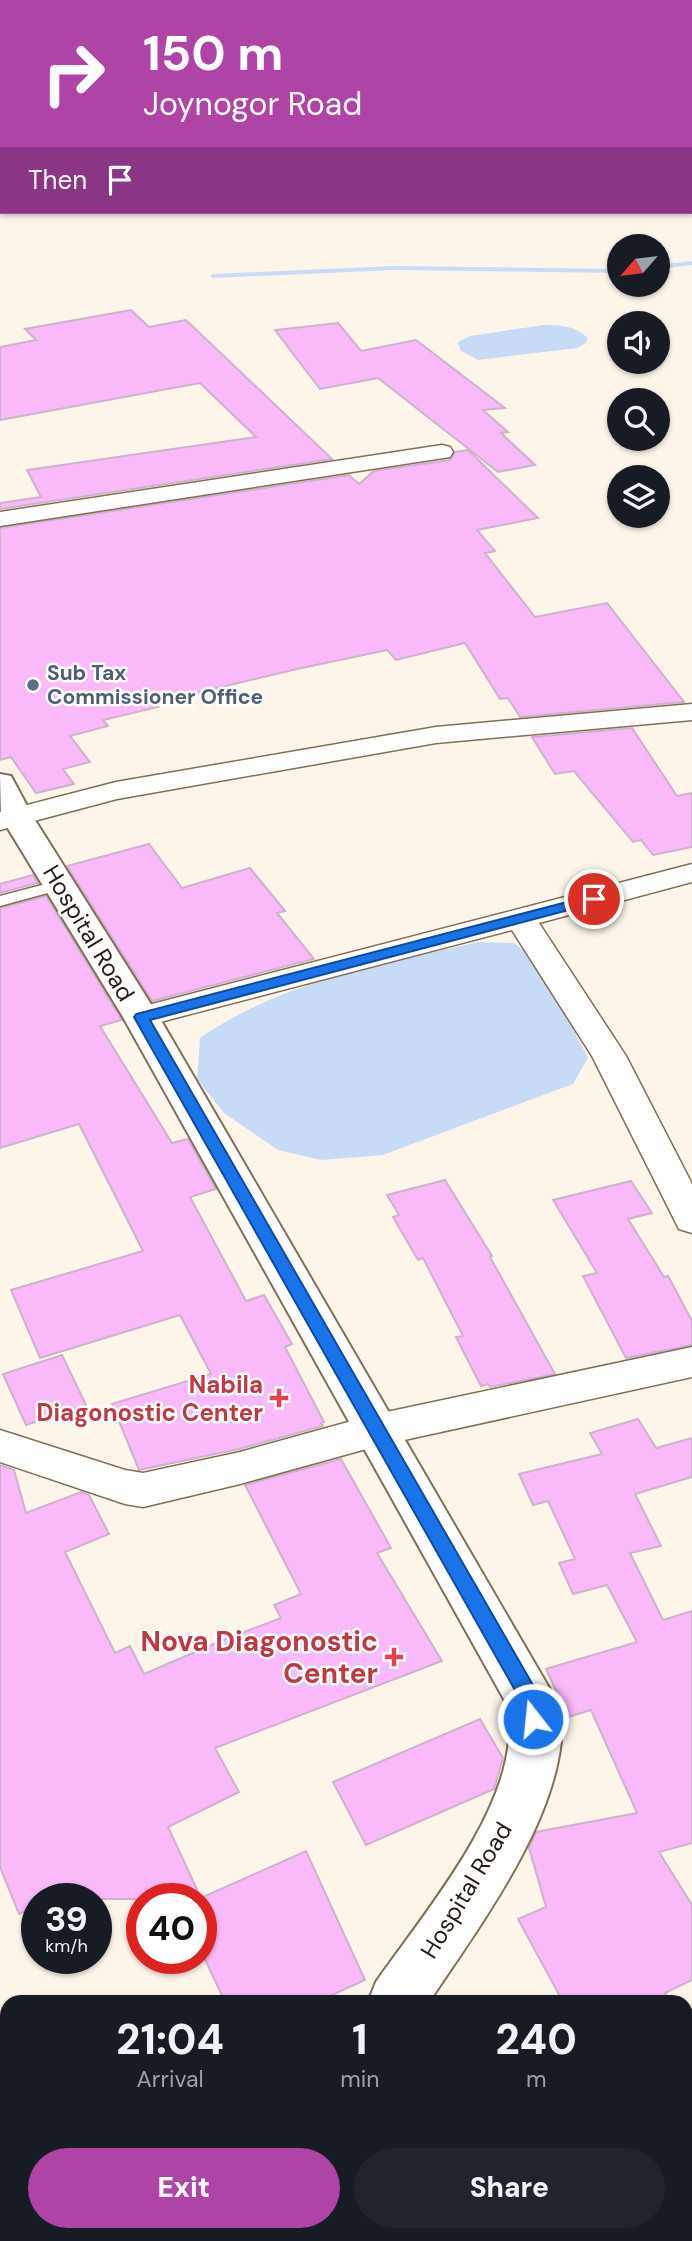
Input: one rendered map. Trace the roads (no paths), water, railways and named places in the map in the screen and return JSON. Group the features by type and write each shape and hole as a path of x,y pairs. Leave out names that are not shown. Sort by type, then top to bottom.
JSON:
{"street":[{"path":"0,519 442,452"},
{"path":"6,807 116,791 436,735 692,712"},
{"name":"Hospital Road","path":"6,807 61,885 141,1017 530,1698 536,1740 526,1786 493,1854 401,1995"},
{"path":"141,1017 692,873"},
{"path":"520,918 609,1056 692,1220"},
{"path":"0,1446 125,1487 143,1490 240,1468 377,1430 692,1362"}],"lane":[{"path":"0,901 61,885"}],"water":[{"path":"544,325 568,327 588,338 586,343 577,348 478,360 460,350 458,342 470,336"},
{"path":"478,942 514,943 537,959 588,1058 573,1084 383,1155 321,1160 278,1150 224,1113 197,1079 200,1038 232,1018 299,988 334,977"}],"waterway":[{"path":"670,266 692,263"},
{"path":"213,276 394,268 607,271"}],"place":[{"name":"Sub Tax Commissioner Office","path":"33,685"},
{"name":"Nabila Diagonostic Center","path":"279,1398"},
{"name":"Nova Diagonostic Center","path":"394,1657"}]}
